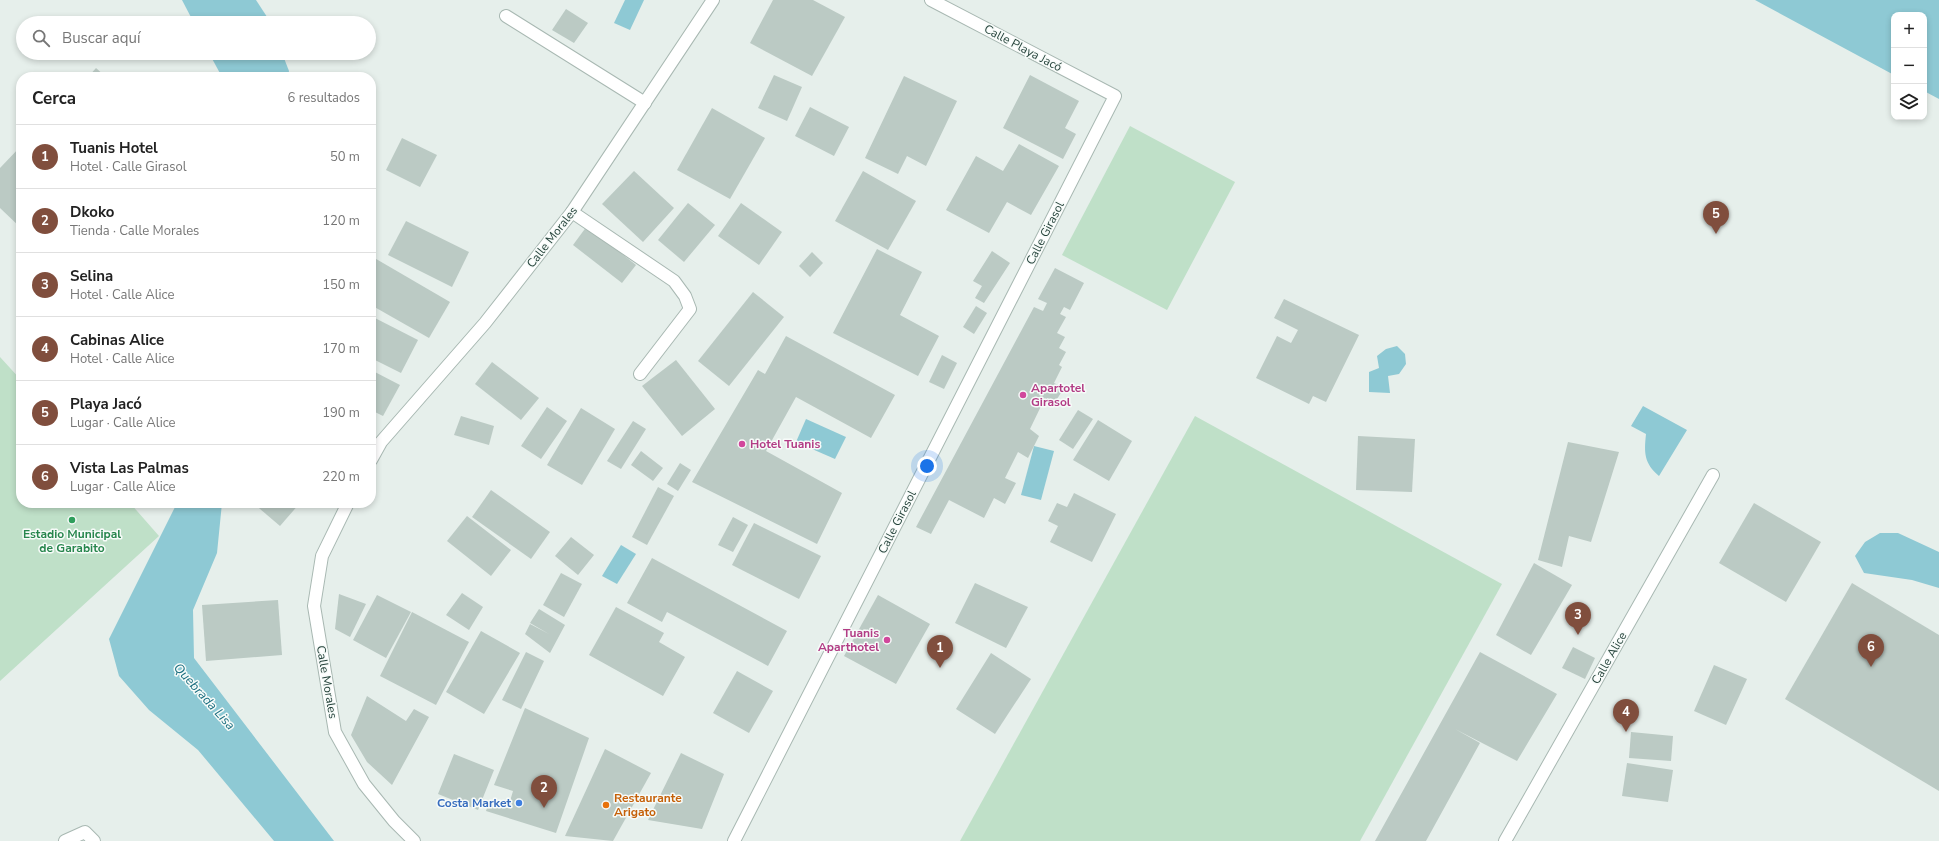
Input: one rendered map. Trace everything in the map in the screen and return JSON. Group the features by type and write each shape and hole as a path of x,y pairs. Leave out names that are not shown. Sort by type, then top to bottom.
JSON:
{"street":[{"name":"Calle Morales","path":"376,451 381,442 485,323 572,212 713,0"},
{"name":"Calle Playa Jacó","path":"931,0 1115,96"},
{"path":"506,16 645,103"},
{"name":"Calle Girasol","path":"734,841 1115,96"},
{"path":"572,212 674,281 685,296 690,308 640,374"},
{"name":"Calle Alice","path":"1505,841 1713,475"},
{"name":"Calle Morales","path":"346,508 322,556 314,606 336,732 364,784 394,821 414,841"},
{"path":"65,841 85,832 94,841"}],"green space":[{"path":"1130,126 1235,182 1167,310 1062,255"},
{"name":"Estadio Municipal de Garabito","path":"0,357 16,375 16,508 134,508 159,536 0,681"},
{"path":"1195,416 1502,584 1360,841 960,841"}],"water":[{"path":"182,0 256,0 266,16 190,16"},
{"path":"625,0 644,0 630,30 614,23"},
{"path":"1755,0 1939,0 1939,99 1927,93 1927,12 1891,12 1891,73"},
{"path":"213,60 285,60 289,71 289,72 219,72"},
{"path":"1397,346 1405,354 1406,364 1399,374 1388,376 1390,393 1369,392 1369,372 1379,368 1377,356 1386,349"},
{"path":"1643,406 1687,430 1659,476 1650,467 1646,457 1646,434 1631,426"},
{"path":"806,419 846,437 835,459 796,442"},
{"path":"1034,446 1054,451 1041,500 1021,495"},
{"name":"Quebrada Lisa","path":"174,508 222,508 217,553 193,610 194,658 334,841 274,841 198,750 149,710 119,676 109,639"},
{"path":"1880,533 1898,533 1939,552 1939,588 1912,580 1864,573 1855,556 1865,542"},
{"path":"621,545 636,554 617,584 602,576"}],"building":[{"path":"773,0 813,0 845,17 812,76 750,43"},
{"path":"566,9 588,23 574,43 552,30"},
{"path":"96,68 100,72 92,72"},
{"path":"774,75 802,87 787,121 758,108"},
{"path":"1030,75 1079,101 1065,128 1076,134 1063,159 1003,128"},
{"path":"904,76 957,101 926,166 907,156 898,174 865,158"},
{"path":"810,107 849,127 834,156 795,136"},
{"path":"712,108 765,138 730,199 677,170"},
{"path":"402,138 437,155 420,187 386,170"},
{"path":"1019,144 1059,166 1031,215 1007,202 989,233 946,210 976,156 1003,171"},
{"path":"16,151 16,223 0,208 0,168"},
{"path":"634,171 674,208 643,242 602,204"},
{"path":"863,171 916,201 888,250 835,221"},
{"path":"688,203 715,225 684,262 658,240"},
{"path":"741,203 782,232 759,265 718,236"},
{"path":"406,221 469,252 452,287 388,255"},
{"path":"587,226 636,265 622,283 573,245"},
{"path":"877,249 922,272 900,315 939,336 918,376 833,333"},
{"path":"992,251 1010,263 984,303 975,298 982,286 973,281"},
{"path":"812,252 823,263 810,277 799,266"},
{"path":"376,259 450,302 429,338 376,308"},
{"name":"Apartotel Girasol","path":"1055,268 1084,283 1070,310 1064,307 1060,314 1066,317 1057,333 1065,337 1059,348 1066,352 1059,365 1062,367 1054,383 1064,388 1052,407 1043,402 1030,429 1039,436 1028,458 1018,452 1005,478 1016,483 1005,504 994,498 984,518 949,500 931,534 916,527 1034,307 1043,311 1047,303 1038,299"},
{"path":"753,292 784,317 729,386 698,361"},
{"path":"1284,299 1359,335 1326,402 1313,396 1309,404 1256,378 1277,336 1291,343 1298,330 1274,318"},
{"path":"976,306 987,313 974,334 963,327"},
{"path":"376,319 418,340 401,373 376,360"},
{"name":"Hotel Tuanis","path":"786,336 895,395 871,438 796,397 766,451 842,493 817,544 692,482 758,370 765,374"},
{"path":"942,355 957,363 944,389 929,382"},
{"path":"676,360 715,409 682,436 642,386"},
{"path":"492,362 539,398 521,420 475,384"},
{"path":"376,373 400,385 383,416 376,412"},
{"path":"547,407 567,421 541,459 521,446"},
{"path":"581,408 615,429 582,485 547,465"},
{"path":"1078,410 1093,419 1073,449 1059,440"},
{"path":"461,416 494,426 489,445 454,435"},
{"path":"1098,420 1132,441 1109,481 1073,460"},
{"path":"633,421 646,429 621,469 607,461"},
{"path":"1358,436 1415,439 1412,492 1356,490"},
{"path":"1568,442 1619,452 1591,542 1569,536 1562,567 1538,560"},
{"path":"641,451 663,468 653,481 631,465"},
{"path":"680,463 691,470 678,491 667,484"},
{"path":"658,487 674,496 647,545 632,537"},
{"path":"491,490 550,532 531,559 472,517"},
{"path":"1074,493 1116,514 1092,562 1050,542 1058,526 1048,521 1057,503 1067,507"},
{"path":"1754,503 1821,542 1786,602 1719,563"},
{"path":"259,508 296,508 280,526"},
{"path":"467,516 511,550 491,576 447,541"},
{"path":"733,517 748,525 733,552 718,545"},
{"path":"754,523 821,556 799,599 732,565"},
{"path":"571,537 594,555 578,575 555,556"},
{"path":"652,558 787,631 768,666 667,612 662,622 627,603"},
{"path":"1534,563 1572,585 1531,655 1496,635"},
{"path":"561,573 582,584 564,617 543,605"},
{"path":"975,583 1028,607 1006,648 955,623"},
{"path":"1852,583 1939,635 1939,791 1785,699"},
{"path":"462,593 483,607 469,630 446,615"},
{"path":"339,594 366,604 350,637 335,629"},
{"path":"377,595 411,612 386,658 353,640"},
{"name":"Tuanis Aparthotel","path":"878,595 930,624 896,684 844,656"},
{"path":"278,600 282,655 206,661 202,605"},
{"path":"616,607 664,633 659,642 685,657 663,696 589,655"},
{"path":"539,609 565,625 550,653 525,634 530,624 549,634 530,623"},
{"path":"412,612 469,642 436,705 380,676"},
{"path":"481,631 520,653 484,714 446,692"},
{"path":"1573,647 1595,658 1585,679 1562,668"},
{"path":"526,652 544,661 521,709 502,700"},
{"path":"1480,652 1557,694 1517,761 1455,729 1480,743 1426,841 1375,841"},
{"path":"991,653 1031,679 995,734 956,709"},
{"path":"1714,665 1747,679 1726,725 1694,711"},
{"path":"737,671 773,691 749,733 713,713"},
{"path":"367,696 406,721 414,709 429,717 392,785 367,762 351,735"},
{"path":"525,708 589,738 556,833 486,811 489,802 508,808 513,791 494,785"},
{"path":"1631,732 1673,736 1671,761 1629,758"},
{"name":"Restaurante Arigato","path":"605,749 651,773 613,841 565,836"},
{"path":"681,753 724,774 702,829 648,820"},
{"path":"454,754 494,770 478,810 438,794"},
{"path":"1627,763 1673,770 1668,802 1622,796"}],"place":[{"name":"Playa Jacó","path":"1716,234"},
{"name":"Apartotel Girasol","path":"1023,395"},
{"name":"Hotel Tuanis","path":"742,444"},
{"name":"Estadio Municipal de Garabito","path":"72,520"},
{"name":"Selina","path":"1578,635"},
{"name":"Tuanis Aparthotel","path":"887,640"},
{"name":"Vista Las Palmas","path":"1871,667"},
{"name":"Tuanis Hotel","path":"940,668"},
{"name":"Cabinas Alice","path":"1626,732"},
{"name":"Costa Market","path":"519,803"},
{"name":"Restaurante Arigato","path":"606,805"},
{"name":"Dkoko","path":"544,808"}]}
